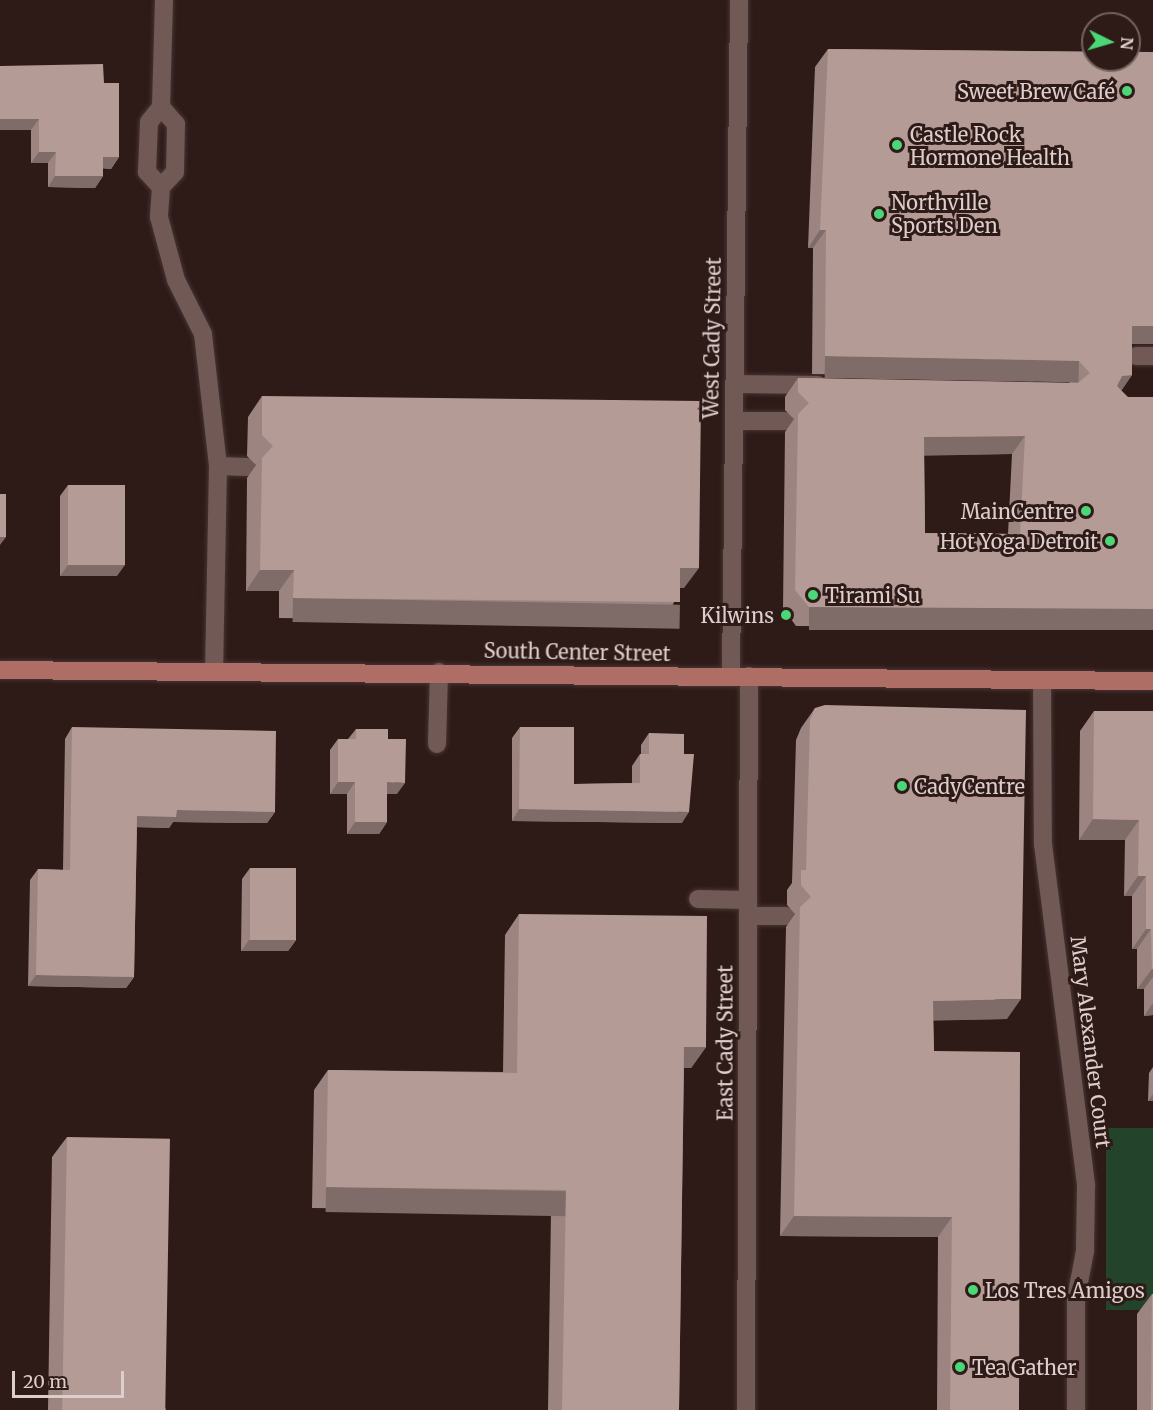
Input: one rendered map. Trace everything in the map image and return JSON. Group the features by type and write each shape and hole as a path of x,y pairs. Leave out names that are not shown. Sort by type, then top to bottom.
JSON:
{"main road":[{"name":"South Center Street","path":"0,670 439,672 1153,681"}],"street":[{"path":"161,186 147,172 149,122 161,107 164,0"},
{"name":"West Cady Street","path":"739,0 734,421 740,676"},
{"path":"161,107 176,124 175,172 161,186 159,217 176,280 203,334 218,466 214,670"},
{"path":"734,384 841,386"},
{"path":"734,421 785,421"},
{"path":"218,466 247,467"},
{"path":"436,744 439,672"},
{"name":"East Cady Street","path":"740,676 748,908 746,1410"},
{"name":"Mary Alexander Court","path":"1042,680 1043,844 1086,1186 1085,1251 1076,1298 1076,1410"},
{"path":"698,899 786,916"}],"green space":[{"path":"1106,1128 1153,1128 1153,1310 1106,1310"}],"building":[{"path":"828,49 1081,52 1081,72 1141,72 1141,52 1153,52 1153,326 1132,326 1132,375 1122,376 1117,386 1128,397 1153,397 1153,609 809,607 795,590 798,414 809,403 798,392 798,378 1078,383 1090,373 1079,361 825,356 826,230 820,230","holes":["1025,436 1020,534 925,533 924,437"]},
{"path":"103,64 104,83 119,83 119,157 103,157 103,176 55,176 56,152 39,152 39,119 0,119 0,66"},
{"path":"262,396 701,401 699,568 680,568 680,602 293,598 294,570 260,570 262,458 273,446 262,435"},
{"path":"68,485 125,485 125,565 68,565"},
{"path":"0,494 6,494 6,537 0,537"},
{"path":"825,705 1026,710 1021,999 933,1001 934,1051 1020,1052 1019,1410 950,1410 952,1217 794,1216 800,907 811,897 801,885 801,870 806,870 810,720 815,708"},
{"path":"1094,711 1153,711 1153,969 1151,929 1146,929 1146,876 1138,876 1139,820 1093,819"},
{"path":"72,727 276,731 275,812 177,810 176,817 137,816 134,977 36,975 38,869 70,870"},
{"path":"520,727 574,727 574,784 640,783 640,754 649,754 649,733 684,734 684,754 694,754 689,812 519,809"},
{"path":"356,729 388,729 388,739 406,739 405,783 387,782 387,822 355,822 355,782 338,782 338,739 356,739"},
{"path":"250,868 296,868 296,940 250,940"},
{"path":"519,914 707,916 706,1047 684,1047 679,1410 562,1410 566,1190 326,1187 328,1070 517,1073"},
{"path":"67,1137 170,1139 165,1410 62,1410"},
{"path":"1152,1294 1153,1410 1151,1410"}],"place":[{"name":"Sweet Brew Café","path":"1127,91"},
{"name":"Castle Rock Hormone Health","path":"897,145"},
{"name":"Northville Sports Den","path":"879,214"},
{"name":"MainCentre","path":"1086,511"},
{"name":"Hot Yoga Detroit","path":"1110,541"},
{"name":"Tirami Su","path":"813,595"},
{"name":"Kilwins","path":"786,615"},
{"name":"CadyCentre","path":"902,786"},
{"name":"Los Tres Amigos","path":"973,1290"},
{"name":"Tea Gather","path":"960,1367"}]}
